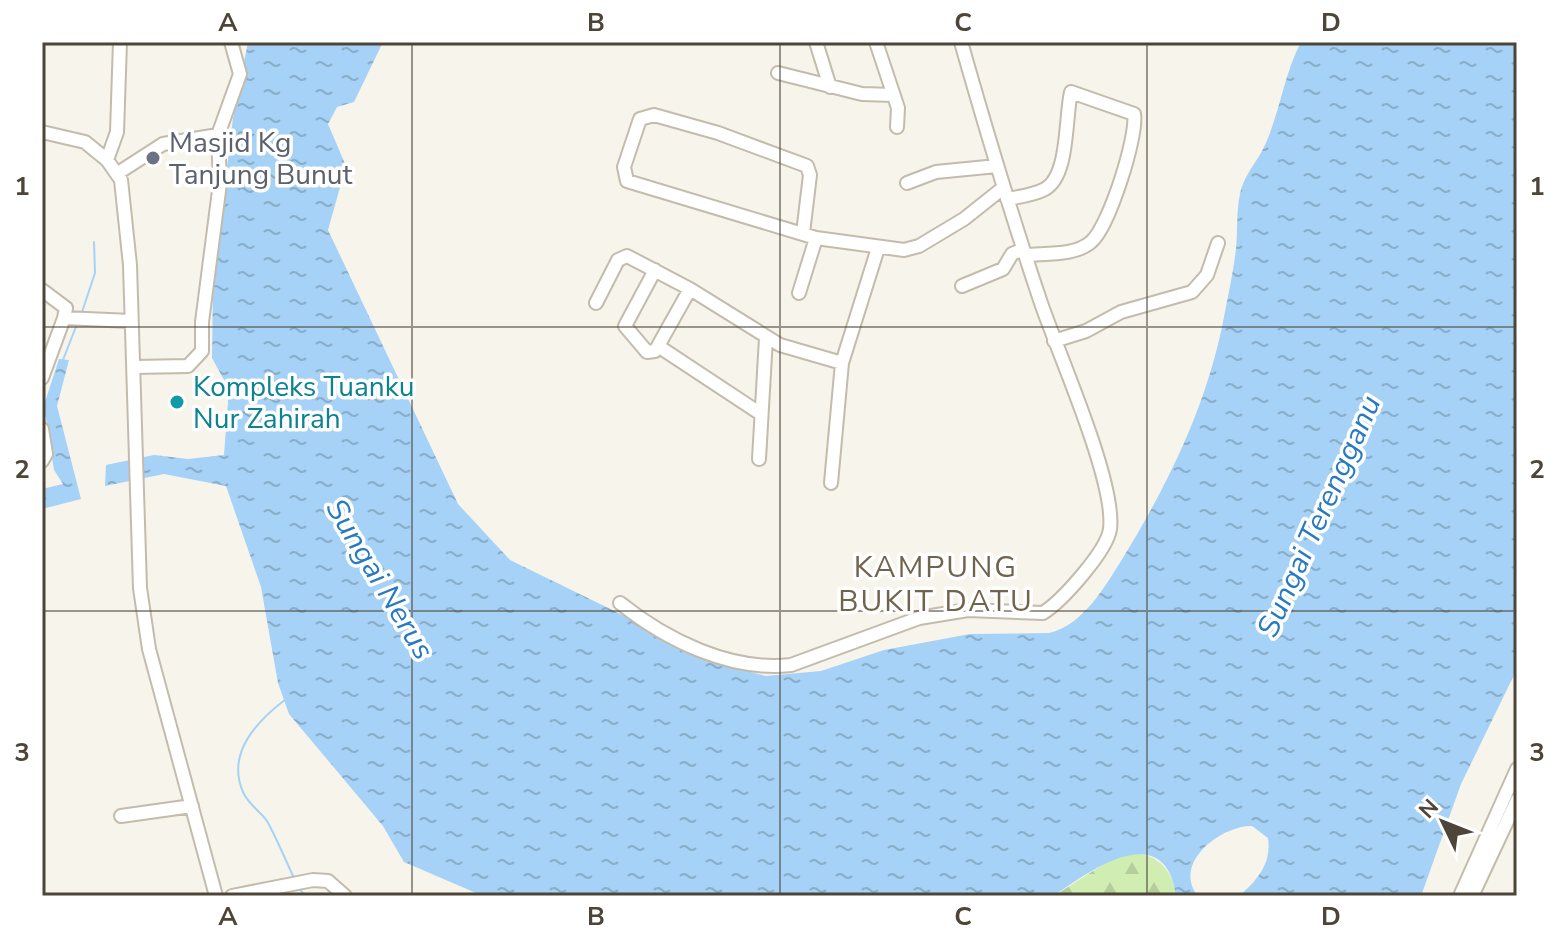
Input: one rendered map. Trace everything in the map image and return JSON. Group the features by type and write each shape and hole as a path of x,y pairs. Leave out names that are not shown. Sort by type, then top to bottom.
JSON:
{"street":[{"path":"107,160 117,132 120,42"},
{"path":"134,367 188,366 202,351 203,311 220,183 218,135 240,74 231,42"},
{"path":"816,42 830,87"},
{"path":"876,42 898,110 897,127"},
{"path":"620,603 662,630 730,661 774,667 791,665 919,618 968,610 1043,613 1065,595 1110,532 1107,499 1098,462 1005,194 961,42"},
{"path":"778,73 872,96 893,95"},
{"path":"803,233 810,175 807,166 705,129 654,115 640,119 624,167 627,181 816,238 904,250 919,246 1005,194 1038,192 1054,180 1062,162 1065,114 1071,92 1134,114 1119,184 1097,236 1071,251 1012,254 1003,269 962,286"},
{"path":"42,132 85,142 107,160 118,173 126,206 134,367 137,555 149,649 216,896"},
{"path":"118,173 163,144 218,135"},
{"path":"907,183 936,172 997,166"},
{"path":"799,293 816,238"},
{"path":"1054,341 1086,331 1121,312 1192,292 1207,275 1218,243"},
{"path":"831,483 842,363 878,248"},
{"path":"596,303 621,257 627,256 690,289 766,338 793,350 842,363"},
{"path":"655,270 625,326 647,352 655,351 690,289"},
{"path":"42,290 66,308 68,318 42,378"},
{"path":"68,318 131,321"},
{"path":"759,459 766,338"},
{"path":"658,346 761,414"},
{"path":"42,429 46,454 42,461"},
{"path":"1460,896 1517,769"},
{"path":"1472,896 1517,800"},
{"path":"121,816 192,806"},
{"path":"232,896 289,882 328,881 345,896"}],"green space":[{"path":"1133,853 1150,857 1163,866 1172,879 1176,896 1054,896 1110,860"}],"water":[{"path":"248,42 383,42 354,102 337,107 328,124 346,166 328,230 458,504 510,560 727,666 766,676 821,671 884,650 970,634 1049,633 1061,629 1082,614 1107,583 1138,533 1194,419 1222,327 1235,258 1242,187 1270,132 1301,42 1517,42 1517,669 1461,784 1421,896 1239,896 1257,878 1268,856 1268,838 1252,826 1227,832 1204,848 1195,859 1191,883 1198,896 1176,896 1169,872 1157,859 1142,854 1106,864 1054,896 483,896 404,862 383,826 289,714 278,683 261,587 226,486 164,474 105,486 106,465 154,455 188,459 224,455 229,389 212,358 213,283 233,118"},
{"path":"59,359 69,360 57,406 81,499 42,509 42,489 63,484 54,470 44,405"}],"waterway":[{"path":"81,315 95,273 94,242"},
{"path":"63,360 77,324"},
{"path":"286,699 255,728 241,751 238,764 243,792 267,821 294,878"},
{"path":"298,887 305,896"}],"place":[{"name":"Masjid Kg Tanjung Bunut","path":"153,158"},
{"name":"Kompleks Tuanku Nur Zahirah","path":"177,402"}],"district":[{"name":"KAMPUNG BUKIT DATU","path":"936,584"}],"water label":[{"name":"Sungai Terengganu","path":"1319,516"},
{"name":"Sungai Nerus","path":"380,579"}]}
